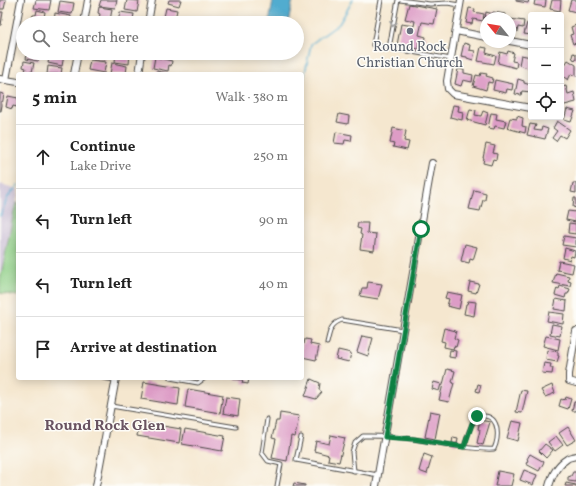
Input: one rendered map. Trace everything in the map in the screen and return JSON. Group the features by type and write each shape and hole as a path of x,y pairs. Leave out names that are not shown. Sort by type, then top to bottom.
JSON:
{"street":[{"path":"17,16 21,0"},
{"path":"85,16 88,0"},
{"path":"149,16 152,0"},
{"path":"461,2 447,81 448,89 454,94 528,107"},
{"path":"16,22 3,80 16,82"},
{"path":"456,31 480,36"},
{"path":"516,42 528,44"},
{"path":"74,72 77,60"},
{"path":"139,72 141,60"},
{"path":"376,486 432,163"},
{"path":"576,331 569,381 576,383"},
{"path":"96,486 115,380"},
{"path":"549,486 557,468 567,458 576,456"}],"lane":[{"path":"381,0 373,45 451,59"},
{"path":"389,48 399,0 430,4 461,2"},
{"path":"327,342 331,328 336,322 342,320 403,330"},
{"path":"181,380 198,383 202,380"},
{"path":"111,406 236,427"},
{"path":"354,471 352,452 355,443 363,436 414,439 464,447 485,450 494,449 498,429 494,421 489,416 477,416 473,421 464,447"},
{"path":"267,419 262,453 268,461 281,464 277,486"},
{"path":"301,437 296,460 378,476"}],"shaded area":[{"path":"0,184 16,188 16,203 0,280"}],"green space":[{"path":"16,203 16,296 0,293 0,280"}],"water":[{"path":"273,0 293,0 290,16 270,16"}],"building":[{"path":"0,0 6,0 4,9 0,9"},
{"path":"36,0 51,0 49,10 34,8"},
{"path":"101,0 117,0 115,8 99,6"},
{"path":"127,0 139,1 137,12 125,10"},
{"path":"169,0 181,0 179,6 168,3"},
{"path":"516,0 529,0 528,3"},
{"path":"535,0 546,0 545,7 534,5"},
{"path":"552,0 561,0 560,11 550,9"},
{"path":"571,0 576,0 576,12 568,10"},
{"path":"60,1 74,3 72,14 58,12"},
{"name":"Round Rock Christian Church","path":"409,4 437,9 434,24 422,22 419,35 426,37 425,42 419,41 418,49 397,45 401,24 414,26 415,21 405,19"},
{"path":"99,7 112,9 111,16 100,16 100,14 98,13"},
{"path":"166,8 177,10 176,16 164,16"},
{"path":"469,8 475,9 474,12 480,13 480,20 473,19 472,24 466,23"},
{"path":"37,10 45,12 44,16 33,16 36,15"},
{"path":"0,12 3,12 1,25 0,25"},
{"path":"120,12 134,14 134,16 119,16"},
{"path":"55,13 71,16 55,16"},
{"path":"516,20 524,21 523,28 518,27 517,32"},
{"path":"527,23 528,23 528,35 524,34"},
{"path":"576,25 576,43 573,44 570,35 573,34 571,27"},
{"path":"464,43 470,45 469,50 475,51 473,60 461,56"},
{"path":"481,48 487,48 486,53 496,56 494,64 478,61"},
{"path":"508,51 514,53 512,61 517,62 516,68 498,63 500,52 507,54"},
{"path":"573,53 576,54 576,60 572,57"},
{"path":"521,55 528,56 528,68 519,65"},
{"path":"49,60 63,60 62,66 48,63"},
{"path":"90,60 106,62 104,72 88,70"},
{"path":"115,60 129,60 129,64 115,62"},
{"path":"154,60 172,61 171,66 169,65 168,71 153,68"},
{"path":"568,60 576,65 576,76 571,74 568,80 564,77 564,66"},
{"path":"24,61 34,63 32,72 25,71 26,68 23,67"},
{"path":"112,63 127,66 126,72 110,72"},
{"path":"48,66 62,68 61,72 47,72"},
{"path":"458,69 464,70 464,73 473,75 472,82 463,80 461,86 455,84"},
{"path":"481,73 487,74 486,76 493,78 492,83 488,82 486,90 473,86 476,75 480,76"},
{"path":"518,79 528,84 528,92 522,91 521,95 515,94"},
{"path":"495,80 513,84 512,90 507,89 506,93 493,90"},
{"path":"564,86 566,86 568,94 574,92 576,102 564,105"},
{"path":"0,93 4,94 1,111 0,111"},
{"path":"8,96 16,98 16,107 13,106 12,109 6,107"},
{"path":"453,105 459,106 458,111 463,112 462,120 450,117"},
{"path":"470,109 476,110 475,115 481,116 483,111 488,113 485,125 467,120"},
{"path":"567,109 575,111 571,122 564,120"},
{"path":"491,113 497,114 496,119 506,121 504,128 495,126 494,129 488,128"},
{"path":"339,114 349,116 348,124 337,122"},
{"path":"517,116 523,118 522,126 526,127 525,133 507,128 510,118 517,119"},
{"path":"557,121 570,130 565,138 560,135 556,141 552,138 557,131 553,128"},
{"path":"530,124 536,125 534,130 541,131 542,127 548,129 545,139 527,135"},
{"path":"393,128 406,131 404,141 409,142 407,150 393,147 394,144 390,143"},
{"path":"336,132 352,135 351,141 345,140 344,144 334,143"},
{"path":"486,144 495,146 493,153 497,154 496,160 493,159 491,165 483,163"},
{"path":"573,183 576,183 576,193 571,192"},
{"path":"474,190 486,193 485,200 483,200 480,211 469,209"},
{"path":"574,198 576,198 576,208 573,207"},
{"path":"568,211 576,212 576,222 566,220"},
{"path":"358,223 368,223 367,233 376,234 374,251 360,249 362,235 360,234 361,229 357,228"},
{"path":"569,223 576,224 576,234 568,233"},
{"path":"564,236 576,238 576,247 562,245"},
{"path":"465,244 477,247 473,260 470,259 469,263 461,261"},
{"path":"565,248 575,251 574,257 571,256 570,260 563,258"},
{"path":"559,261 574,264 572,273 557,270"},
{"path":"556,273 569,276 568,281 571,282 570,286 553,283"},
{"path":"368,282 382,284 378,299 360,296 362,288 367,288"},
{"path":"470,282 479,284 476,293 468,291"},
{"path":"560,286 570,289 565,298 555,295 557,288 559,289"},
{"path":"447,292 462,295 459,309 447,306 449,299 445,298"},
{"path":"556,299 567,301 566,311 554,309"},
{"path":"468,301 476,302 474,316 464,314"},
{"path":"549,312 564,314 563,324 547,321"},
{"path":"552,324 562,326 560,336 550,334"},
{"path":"444,328 456,331 454,338 458,340 456,347 454,346 453,349 444,347 445,342 441,341"},
{"path":"362,336 373,338 368,356 357,352"},
{"path":"546,336 560,339 558,350 543,346"},
{"path":"305,339 311,340 310,344 319,346 316,360 304,357"},
{"path":"338,350 351,353 349,362 336,359"},
{"path":"450,350 456,351 455,358 449,357"},
{"path":"547,350 558,352 559,356 557,362 546,360"},
{"path":"544,363 551,364 550,368 553,368 552,374 542,373"},
{"path":"447,369 455,371 452,382 454,383 449,402 439,400"},
{"path":"311,379 320,383 319,390 322,392 316,399 305,396"},
{"path":"243,380 249,380 248,384 242,383"},
{"path":"144,382 180,388 178,405 141,399"},
{"path":"434,382 441,384 439,391 432,389"},
{"path":"478,384 481,385 479,392 476,391"},
{"path":"552,385 555,393 545,397 541,390"},
{"path":"188,389 223,395 220,413 185,407"},
{"path":"521,390 527,391 522,413 516,412"},
{"path":"226,397 240,399 238,416 223,413"},
{"path":"566,397 571,399 568,409 559,406 561,399 565,400"},
{"path":"574,402 576,402 576,411 572,411"},
{"path":"430,411 440,413 435,439 425,437"},
{"path":"280,413 299,416 295,437 291,436 287,461 272,458 276,439 272,438 276,421 279,421"},
{"path":"480,420 490,422 483,445 477,443 480,430 478,429"},
{"path":"512,421 522,423 518,441 507,438"},
{"path":"139,422 181,429 179,443 137,436"},
{"path":"568,427 576,440 567,445 559,433"},
{"path":"185,429 225,436 222,451 182,444"},
{"path":"331,435 345,438 339,462 328,460 329,455 314,451 316,441 329,444"},
{"path":"556,436 563,445 555,451 548,442"},
{"path":"453,437 458,438 457,444 452,443"},
{"path":"545,444 553,450 546,458 539,451"},
{"path":"424,454 432,457 427,474 419,471"},
{"path":"530,454 544,462 539,471 526,464"},
{"path":"524,470 537,475 533,485 520,480"},
{"path":"498,471 514,474 511,486 495,486"},
{"path":"573,472 576,472 576,482 568,481 568,477 571,476"},
{"path":"294,483 305,485 305,486 293,486"},
{"path":"566,483 576,485 576,486 565,486"}],"waterway":[{"path":"304,77 311,44 339,24 353,0"},
{"path":"0,216 8,197 16,187"}],"place":[{"name":"Round Rock Christian Church","path":"410,31"}],"district":[{"name":"Round Rock Glen","path":"105,425"}],"route":[{"path":"421,229 385,437 414,439 464,447 473,421 477,416"}]}
